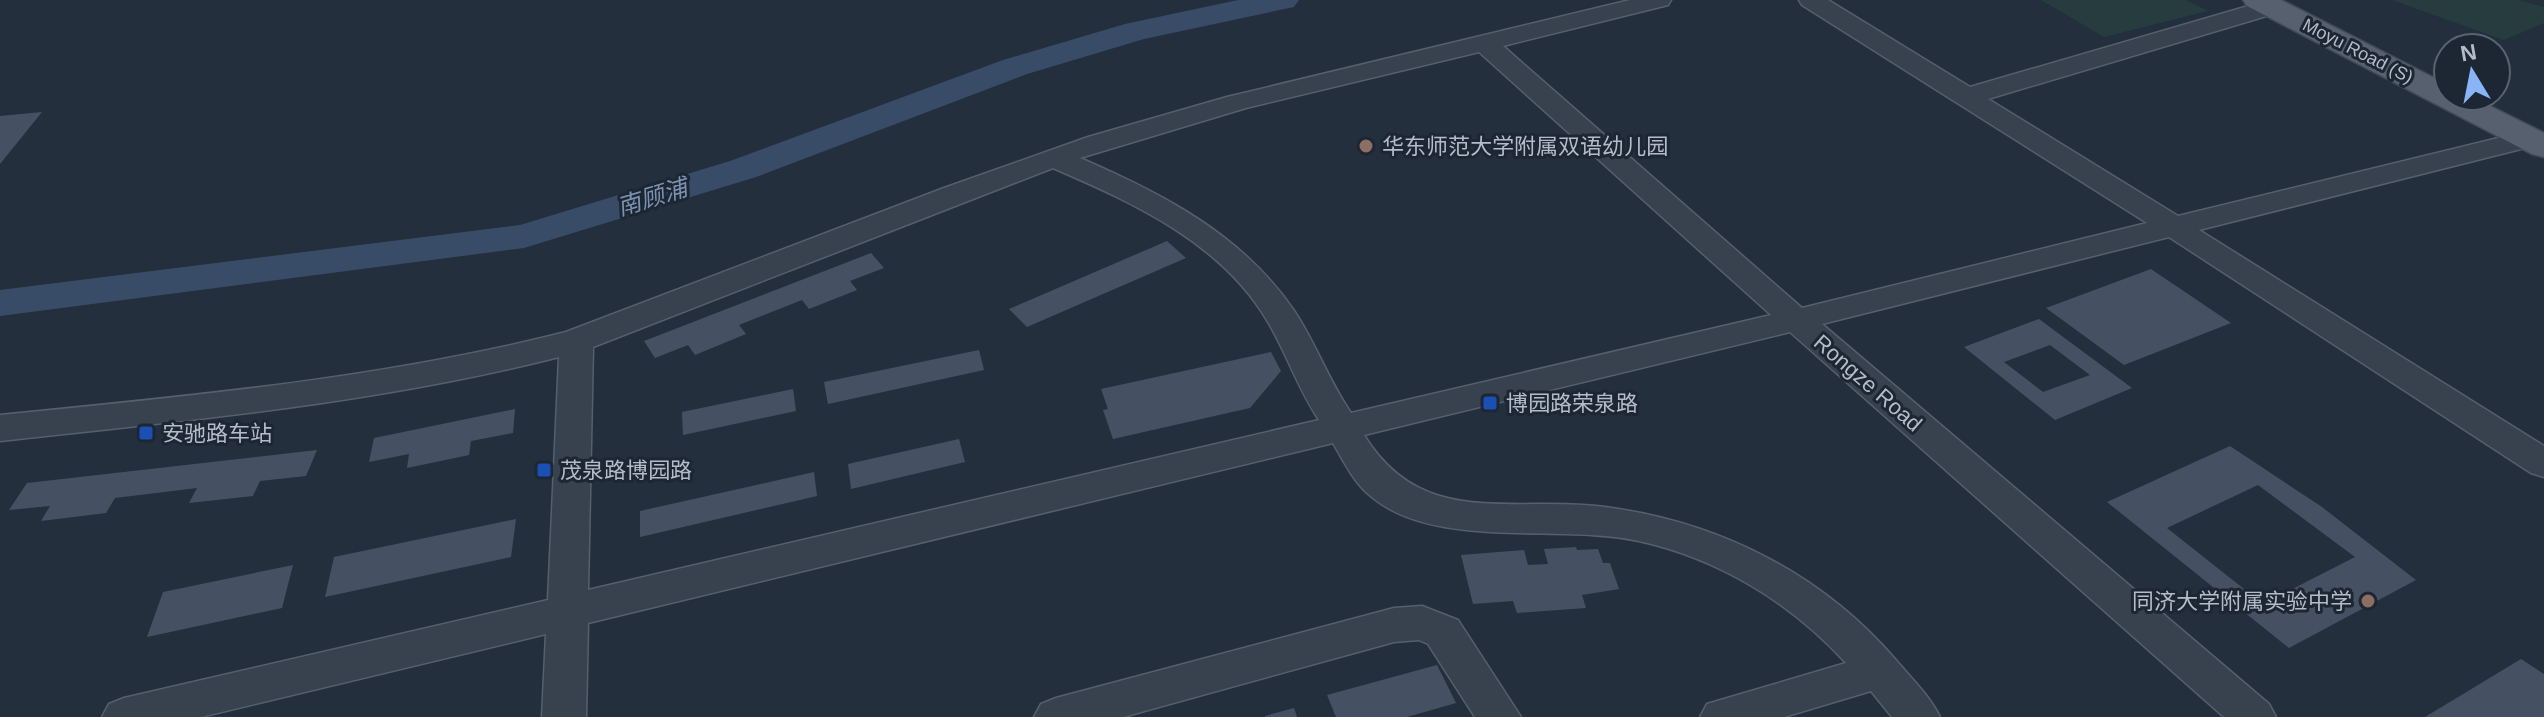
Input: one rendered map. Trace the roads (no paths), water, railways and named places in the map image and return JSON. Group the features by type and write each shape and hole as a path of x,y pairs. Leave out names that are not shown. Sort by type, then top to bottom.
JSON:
{"main road":[{"name":"Moyu Road (S)","path":"2277,2 2432,66"},
{"name":"Moyu Road (S)","path":"2277,2 2540,131"},
{"path":"2512,110 2540,131"}],"street":[{"path":"0,428 262,399 378,382 459,368 576,341 1055,158 1241,101 1659,0"},
{"path":"1811,0 2171,225 2544,464"},
{"path":"1966,97 2277,2"},
{"name":"Rongze Road","path":"1485,44 1796,320 2254,717"},
{"path":"124,717 1796,320 2540,131"},
{"path":"1055,158 1175,217 1255,277 1285,322 1317,391 1367,470 1387,488 1428,508 1480,520 1581,519 1632,524 1691,542 1743,564 1801,596 1837,627 1918,717"},
{"path":"564,717 576,341"},
{"path":"1056,717 1394,625 1422,623 1443,632 1499,717"},
{"path":"1722,717 1879,671"}],"waterway":[{"name":"南顾浦","path":"0,303 524,236 743,169 1015,67 1137,31 1283,0"}],"place":[{"name":"华东师范大学附属双语幼儿园","path":"1366,146"},
{"name":"博园路荣泉路","path":"1490,403"},
{"name":"安驰路车站","path":"146,433"},
{"name":"茂泉路博园路","path":"544,470"},
{"name":"同济大学附属实验中学","path":"2368,601"}]}
